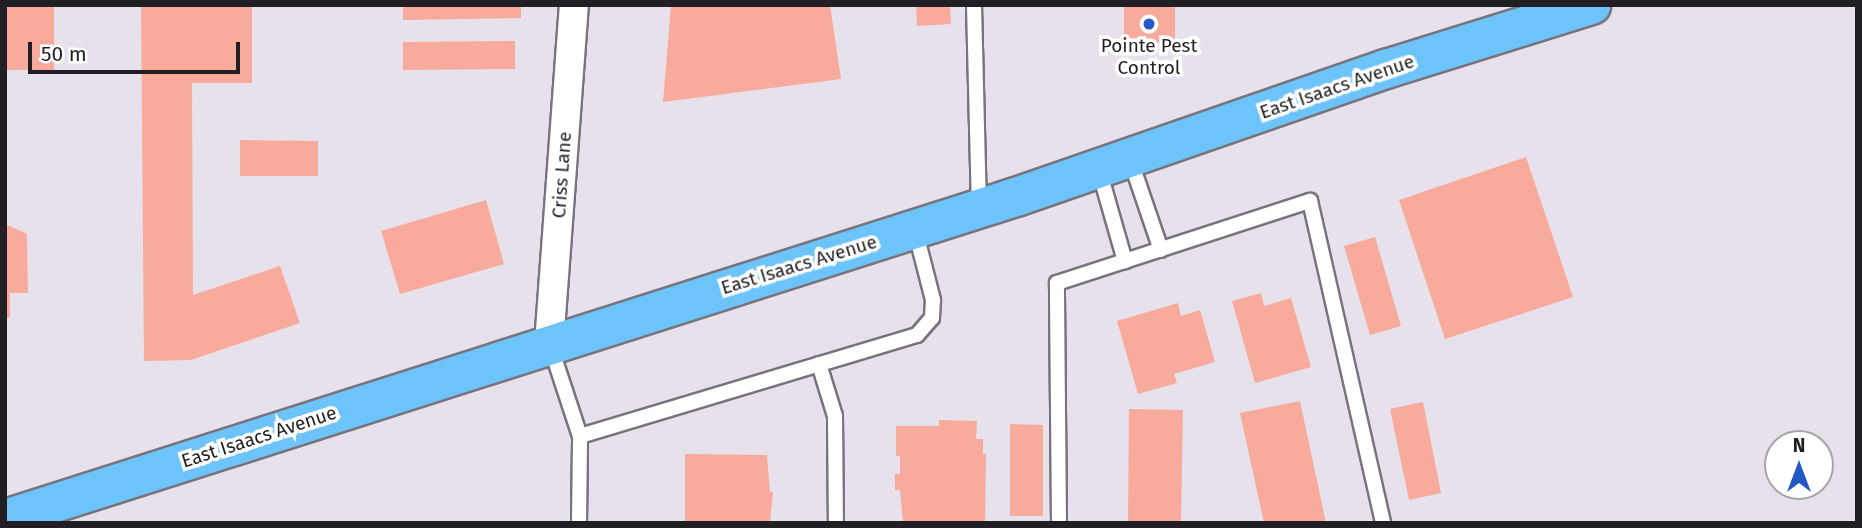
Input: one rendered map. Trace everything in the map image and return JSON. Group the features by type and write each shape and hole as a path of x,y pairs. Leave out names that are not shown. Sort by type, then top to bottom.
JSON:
{"main road":[{"name":"East Isaacs Avenue","path":"8,520 549,344 979,209 1386,69 1591,5"}],"street":[{"name":"Criss Lane","path":"549,344 574,5"}],"lane":[{"path":"974,5 979,209"},
{"path":"1114,163 1161,250"},
{"path":"1114,163 1125,261"},
{"path":"1059,523 1057,283 1310,201 1383,523"},
{"path":"580,436 916,335 932,318 933,300 915,229"},
{"path":"549,344 580,436 579,523"},
{"path":"819,364 835,416 836,523"}],"building":[{"path":"5,5 54,5 54,70 5,70"},
{"path":"141,5 252,5 252,83 192,83 193,295 280,266 300,323 191,360 144,361"},
{"path":"403,5 521,5 521,18 403,20"},
{"path":"671,5 830,5 841,79 663,102"},
{"path":"916,5 950,5 951,24 917,26"},
{"name":"Pointe Pest Control","path":"1124,5 1175,5 1175,43 1124,43"},
{"path":"515,41 515,69 403,70 403,42"},
{"path":"240,140 318,141 318,176 240,176"},
{"path":"1526,157 1573,297 1445,339 1399,200"},
{"path":"486,200 504,264 400,294 381,231"},
{"path":"5,224 27,234 28,293 10,293 10,318 5,318"},
{"path":"1375,237 1401,326 1370,335 1344,246"},
{"path":"1261,293 1264,306 1291,298 1311,367 1255,383 1232,301"},
{"path":"1178,303 1181,316 1200,310 1215,362 1174,374 1177,383 1138,394 1117,321"},
{"path":"1300,401 1326,523 1264,523 1240,413"},
{"path":"1423,402 1441,493 1409,500 1390,409"},
{"path":"1129,409 1183,410 1181,523 1128,523"},
{"path":"939,420 977,421 976,439 983,439 983,454 986,454 985,523 903,523 900,490 895,490 895,474 900,474 900,456 896,456 896,426 939,426"},
{"path":"1010,424 1043,425 1043,516 1010,516"},
{"path":"685,454 767,455 770,492 773,492 770,523 685,523"}],"place":[{"name":"Pointe Pest Control","path":"1149,24"}]}
